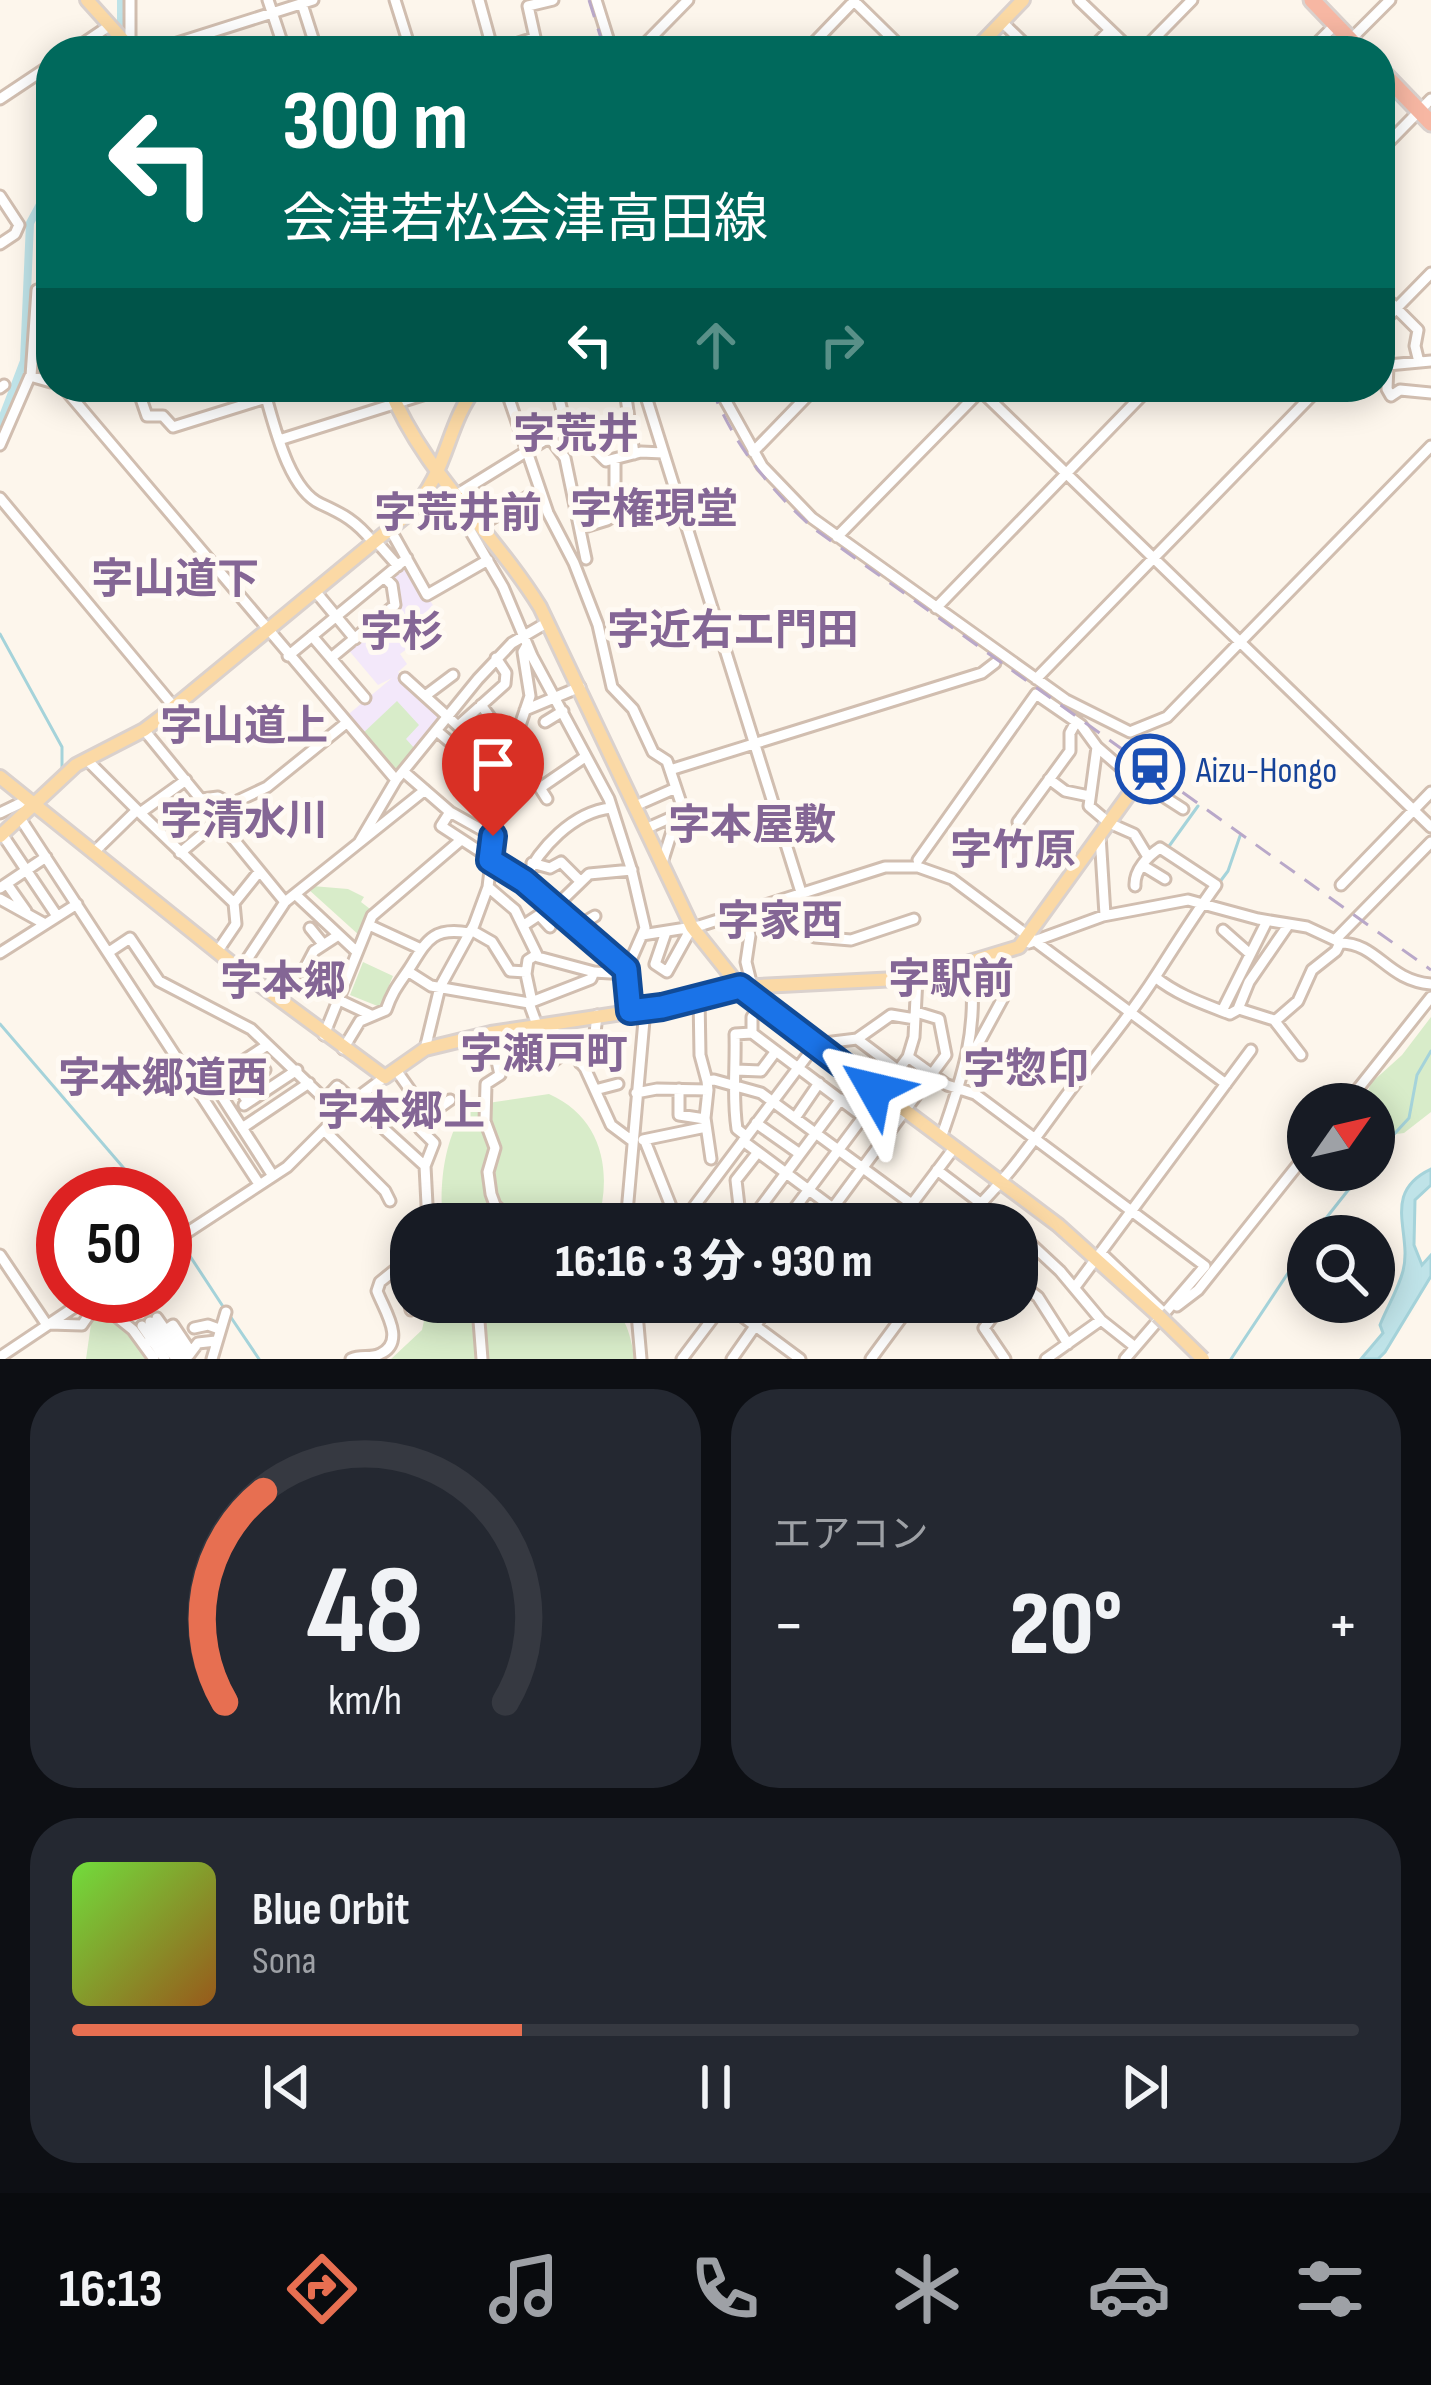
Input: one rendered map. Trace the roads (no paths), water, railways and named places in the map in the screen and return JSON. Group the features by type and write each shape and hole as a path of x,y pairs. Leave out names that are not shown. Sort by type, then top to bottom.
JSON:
{"highway":[{"path":"1321,3 1346,36"},
{"path":"1395,83 1427,111"}],"main road":[{"path":"87,0 119,36"},
{"path":"988,36 1023,0"},
{"path":"1,835 67,772 144,730 422,500 439,475 467,402"},
{"path":"397,404 439,475 524,580 548,622 692,927 761,1004 1098,1258 1203,1359"},
{"path":"0,777 343,1049 390,1074 424,1049 491,1033 746,987 917,978 1004,953 1027,941 1138,782"}],"street":[{"path":"130,0 130,36"},
{"path":"268,0 280,36"},
{"path":"395,0 406,36"},
{"path":"479,0 489,36"},
{"path":"533,36 523,3 553,0"},
{"path":"596,0 607,36"},
{"path":"653,36 688,0"},
{"path":"820,36 854,0 890,36"},
{"path":"1079,0 1116,36"},
{"path":"1157,36 1192,0"},
{"path":"1362,36 1390,0"},
{"path":"199,36 308,2 314,36"},
{"path":"1002,22 1016,36"},
{"path":"1323,36 1335,24"},
{"path":"97,36 111,28"},
{"path":"1104,36 1110,30"},
{"path":"0,99 36,75"},
{"path":"1395,138 1427,111"},
{"path":"0,196 20,225 0,244"},
{"path":"1395,364 1425,361 1415,346 1418,330 1397,308 1431,273"},
{"path":"0,445 32,376 36,307"},
{"path":"32,376 36,377"},
{"path":"1395,393 1431,393"},
{"path":"75,402 345,724 400,776 493,836"},
{"path":"142,402 147,416 164,416 172,427 238,402"},
{"path":"267,402 290,470 316,500 334,506 402,562 427,595 488,560"},
{"path":"279,440 403,402"},
{"path":"510,402 541,494 598,625 612,687 629,703 653,752 667,761 681,803 662,863"},
{"path":"559,402 565,428"},
{"path":"620,402 634,454"},
{"path":"648,402 818,938 851,940 914,919"},
{"path":"726,402 753,452 795,502 1036,679 1130,732 1167,717 1431,446"},
{"path":"753,452 798,402"},
{"path":"838,537 967,402"},
{"path":"994,402 1431,827"},
{"path":"936,608 1135,402"},
{"path":"1036,679 1305,402"},
{"path":"627,972 642,935 643,916 610,805 525,640 512,603 454,503 457,496 565,428 575,430 606,461 663,453"},
{"path":"551,439 566,462 586,559"},
{"path":"566,462 595,454"},
{"path":"615,459 620,511"},
{"path":"581,528 638,500 675,490"},
{"path":"481,525 541,494 571,492"},
{"path":"0,497 174,707"},
{"path":"390,529 402,562"},
{"path":"288,656 402,562"},
{"path":"331,658 395,605 392,585 385,577"},
{"path":"314,591 355,639"},
{"path":"360,841 400,776 496,658 548,622"},
{"path":"313,636 365,698"},
{"path":"424,1049 440,987 488,887 500,784 530,691 525,640"},
{"path":"405,678 458,726 505,684 506,673 496,658"},
{"path":"670,770 986,671 995,663"},
{"path":"425,696 453,675"},
{"path":"525,710 580,687"},
{"path":"918,860 1036,694 1076,722 1138,782 1183,809"},
{"path":"482,705 495,724 514,738"},
{"path":"545,722 563,711"},
{"path":"1018,822 1070,751 1070,733 1076,722"},
{"path":"202,799 218,797 231,804 259,792 345,724"},
{"path":"144,730 285,902"},
{"path":"438,732 500,784"},
{"path":"1097,747 1089,796 1091,809 1105,829 1105,915"},
{"path":"547,799 540,788 586,758 609,750"},
{"path":"86,759 234,903 236,924 217,952"},
{"path":"1049,779 1065,790 1089,796"},
{"path":"93,853 139,811 186,780"},
{"path":"635,806 676,788"},
{"path":"240,970 285,902 424,790"},
{"path":"524,881 532,863 581,817 628,792"},
{"path":"1341,885 1431,792"},
{"path":"0,812 30,803"},
{"path":"441,826 450,812"},
{"path":"646,829 679,814"},
{"path":"20,818 259,1184"},
{"path":"430,818 524,881 627,972 638,1010 627,1203"},
{"path":"180,853 218,822"},
{"path":"1105,829 1133,834 1145,861 1165,879"},
{"path":"1,835 57,916"},
{"path":"325,1035 380,907 461,840"},
{"path":"1275,1021 1298,1001 1312,970 1336,951 1337,941 1431,842"},
{"path":"984,1203 1155,977 1216,885 1162,848 1145,861 1135,886"},
{"path":"28,916 3,886 46,857"},
{"path":"532,863 551,873 561,862 580,881"},
{"path":"642,935 692,927 885,868 929,868 952,879 1027,941 1226,1084"},
{"path":"554,908 592,872 632,870"},
{"path":"234,903 258,873"},
{"path":"488,887 515,910 536,955"},
{"path":"295,894 357,952"},
{"path":"0,899 45,924"},
{"path":"1027,941 1161,902 1201,902 1362,945 1400,976 1431,984"},
{"path":"0,953 76,904"},
{"path":"743,912 750,935 746,987"},
{"path":"524,925 539,915 550,927"},
{"path":"576,927 596,916"},
{"path":"1222,1011 1267,921"},
{"path":"1155,977 1191,1002 1234,1014 1249,982 1289,924"},
{"path":"369,925 419,948"},
{"path":"666,932 655,965 668,972 692,927"},
{"path":"310,928 323,944"},
{"path":"1222,930 1249,953"},
{"path":"343,1049 360,1021 385,1011 396,983 409,972 419,948 446,932 470,932 492,942 513,974 526,972"},
{"path":"109,952 131,937 159,981 251,1029 340,1114"},
{"path":"303,972 314,951 337,937"},
{"path":"968,1058 1003,998 996,976 1004,953"},
{"path":"627,972 594,972 536,955 528,960 526,972 530,1002 542,1025 580,1063 609,1110 614,1134 645,1141 705,1123"},
{"path":"941,1138 968,1058 976,1003 970,962"},
{"path":"409,972 440,987 530,1002 591,980 594,972"},
{"path":"798,1203 908,1058 917,978"},
{"path":"699,996 700,1055 708,1086 706,1160 726,1164"},
{"path":"1363,1083 1431,998"},
{"path":"339,1000 371,1015"},
{"path":"752,1033 752,1017 761,1004"},
{"path":"1238,1010 1275,1021 1301,1054"},
{"path":"580,1063 595,1033 597,1015"},
{"path":"697,1203 815,1045 857,1039 889,1016 939,1019 947,1053 836,1203"},
{"path":"491,1033 501,1072 485,1084 485,1121 494,1142 488,1178 494,1203"},
{"path":"825,1203 737,1130 735,1034 752,1033 887,1135"},
{"path":"857,1039 898,1070"},
{"path":"200,1089 266,1046"},
{"path":"236,1047 246,1103 304,1077"},
{"path":"547,1066 568,1050"},
{"path":"1075,1288 1251,1050"},
{"path":"736,1070 761,1071 776,1052"},
{"path":"224,1053 266,1070"},
{"path":"908,1058 932,1075 975,1094 1205,1266 1125,1359"},
{"path":"242,1128 312,1067"},
{"path":"626,1068 638,1074"},
{"path":"192,1229 273,1176 354,1100 390,1074 428,1114"},
{"path":"212,1082 273,1176"},
{"path":"795,1118 819,1083"},
{"path":"595,1090 618,1084"},
{"path":"636,1093 734,1085 761,1093 911,1203"},
{"path":"325,1099 337,1086 425,1166"},
{"path":"679,1089 679,1115 705,1123"},
{"path":"764,1203 841,1099"},
{"path":"427,1203 425,1166 434,1143 419,1125 450,1100"},
{"path":"756,1123 800,1154"},
{"path":"324,1130 390,1201"},
{"path":"645,1141 670,1203"},
{"path":"913,1203 954,1148"},
{"path":"739,1203 736,1180 758,1152"},
{"path":"937,1170 982,1203"},
{"path":"1138,1342 1198,1290 1287,1178"},
{"path":"1038,1252 1101,1320 1138,1342"},
{"path":"0,1255 48,1324"},
{"path":"390,1275 377,1291 390,1322"},
{"path":"1038,1298 1068,1344"},
{"path":"0,1358 48,1324 82,1325 91,1312 107,1309 133,1330 155,1337"},
{"path":"209,1358 226,1312"},
{"path":"1046,1359 1101,1320"},
{"path":"168,1353 155,1337 150,1322 168,1353 187,1357 198,1343 217,1335"},
{"path":"351,1359 381,1354 391,1345 390,1323"},
{"path":"478,1323 482,1359"},
{"path":"638,1323 641,1359"},
{"path":"682,1359 709,1323"},
{"path":"751,1323 800,1359"},
{"path":"732,1359 759,1323"},
{"path":"871,1359 898,1323"},
{"path":"988,1323 984,1328 1006,1359"},
{"path":"194,1328 208,1325 217,1335"}],"water":[{"path":"1431,1169 1431,1185 1415,1200 1414,1245 1422,1265 1431,1255 1431,1276 1385,1352 1378,1359 1361,1359 1383,1333 1381,1323 1395,1323 1395,1292 1405,1257 1402,1202 1416,1179"}],"waterway":[{"path":"120,36 121,0"},
{"path":"0,424 24,361 30,223 36,212"},
{"path":"0,634 62,747 62,771"},
{"path":"1167,849 1198,806"},
{"path":"1219,883 1240,836"},
{"path":"0,1024 123,1167"},
{"path":"1395,1133 1409,1118 1417,1075 1431,1051"},
{"path":"1329,1215 1347,1191"},
{"path":"192,1259 224,1308"},
{"path":"1231,1359 1287,1275"},
{"path":"230,1316 259,1359"}],"railway":[{"path":"589,0 600,36"},
{"path":"718,402 753,464 813,528 1431,970"}],"place":[{"name":"Aizu-Hongo","path":"1150,769"}],"district":[{"name":"字荒井","path":"576,433"},
{"name":"字権現堂","path":"654,508"},
{"name":"字荒井前","path":"458,512"},
{"name":"字山道下","path":"175,578"},
{"name":"字近右エ門田","path":"733,629"},
{"name":"字杉","path":"402,631"},
{"name":"字山道上","path":"244,725"},
{"name":"字清水川","path":"244,819"},
{"name":"字本屋敷","path":"752,824"},
{"name":"字竹原","path":"1013,849"},
{"name":"字家西","path":"780,920"},
{"name":"字駅前","path":"951,978"},
{"name":"字本郷","path":"283,980"},
{"name":"字瀬戸町","path":"544,1053"},
{"name":"字惣印","path":"1026,1068"},
{"name":"字本郷道西","path":"163,1077"},
{"name":"字本郷上","path":"401,1110"}]}
